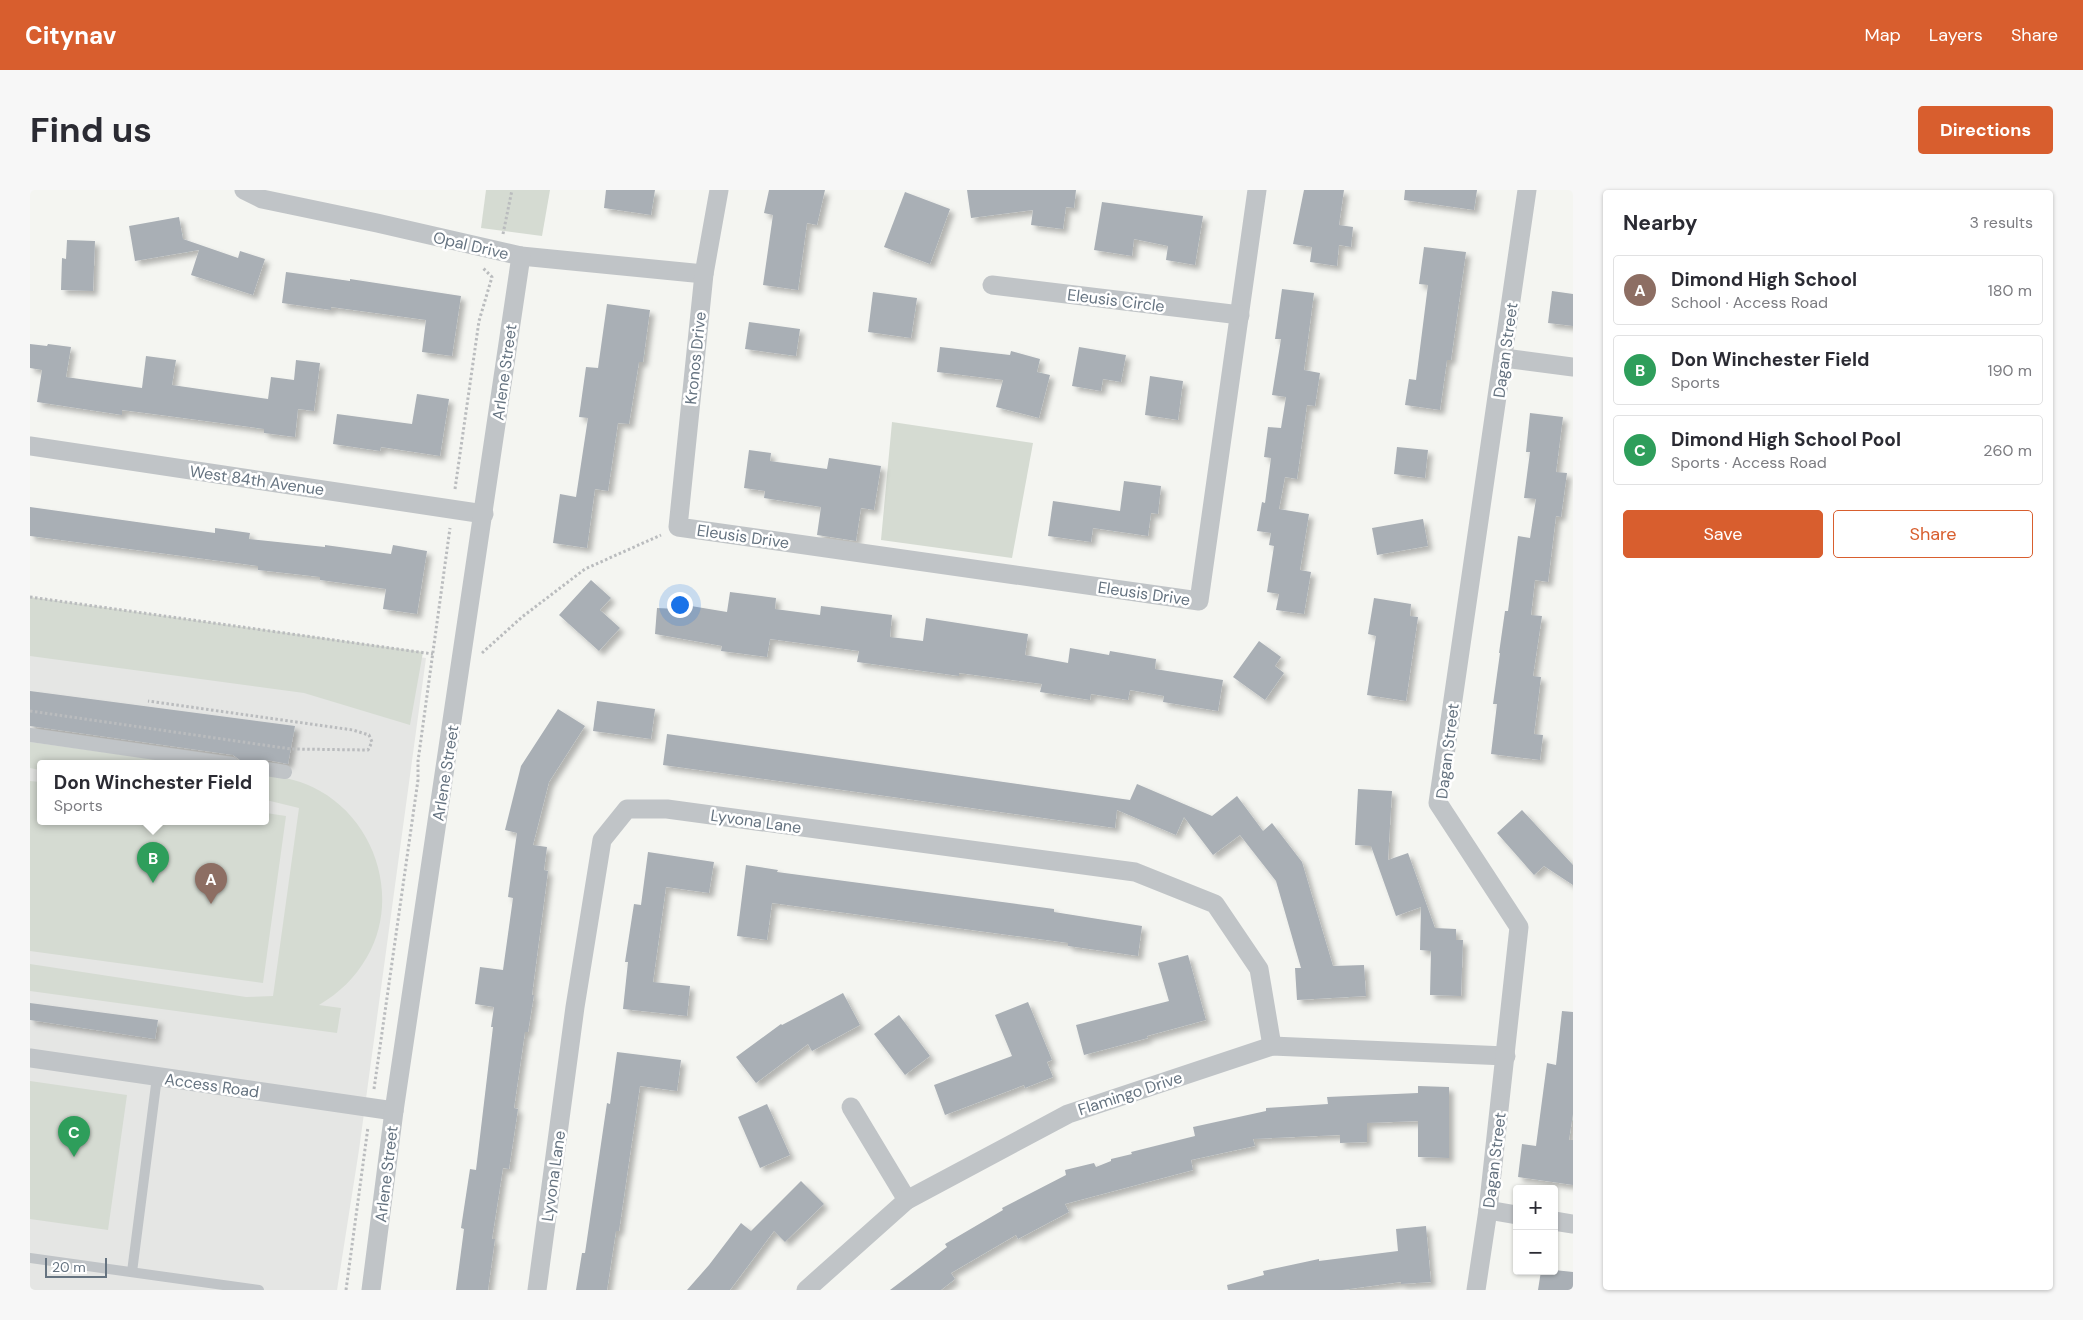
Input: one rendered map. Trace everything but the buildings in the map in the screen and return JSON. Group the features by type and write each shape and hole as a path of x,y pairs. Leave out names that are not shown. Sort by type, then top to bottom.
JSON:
{"street":[{"name":"Opal Drive","path":"244,190 262,199 521,256 704,274"},
{"name":"Kronos Drive","path":"678,527 704,274 719,190"},
{"name":"Eleusis Drive","path":"678,527 1199,601 1257,190"},
{"name":"Dagan Street","path":"1476,1290 1488,1210 1520,928 1438,802 1527,190"},
{"name":"Arlene Street","path":"370,1290 394,1111 521,256"},
{"name":"Eleusis Circle","path":"992,285 1240,315"},
{"path":"1504,358 1573,367"},
{"name":"West 84th Avenue","path":"30,446 484,514"},
{"path":"30,735 204,760"},
{"path":"269,769 285,772"},
{"name":"Lyvona Lane","path":"538,1290 575,1007 602,840 626,809 667,809 1135,872 1215,904 1259,969 1272,1046"},
{"name":"Flamingo Drive","path":"806,1290 907,1200 1068,1114 1272,1046 1506,1056"},
{"name":"Access Road","path":"30,1058 394,1111"},
{"path":"851,1107 907,1200"},
{"path":"1488,1210 1513,1214"},
{"path":"1558,1222 1573,1224"}],"lane":[{"path":"132,1272 158,1077"},
{"path":"30,1258 259,1290"}],"path":[{"path":"504,232 512,190"},
{"path":"346,1290 418,780 418,761 479,321 492,277 483,268"},
{"path":"480,656 522,617 585,569 678,527"},
{"path":"30,596 434,654"},
{"path":"30,711 291,749 368,750 372,742 369,735 353,730 148,702"}],"shaded area":[{"path":"486,190 550,190 542,236 481,228"},
{"path":"892,422 1033,443 1012,558 881,540"},
{"path":"30,597 423,652 410,725 304,693 30,656"},
{"path":"30,604 426,658 359,1150 337,1290 30,1290"},
{"path":"30,742 161,760 37,760 37,769 30,768"},
{"path":"269,775 300,782 320,791 340,805 356,822 369,843 377,865 382,888 382,912 377,935 367,957 357,972 340,990 319,1005 341,1008 337,1033 30,991 30,964 246,997 273,996 299,808 269,801"},
{"path":"30,781 37,782 37,825 269,825 269,813 286,816 263,983 30,951"},
{"path":"30,1081 127,1095 108,1230 30,1219"}],"place":[{"name":"Don Winchester Field","path":"153,883"},
{"name":"Dimond High School","path":"211,904"},
{"name":"Dimond High School Pool","path":"74,1157"}]}
